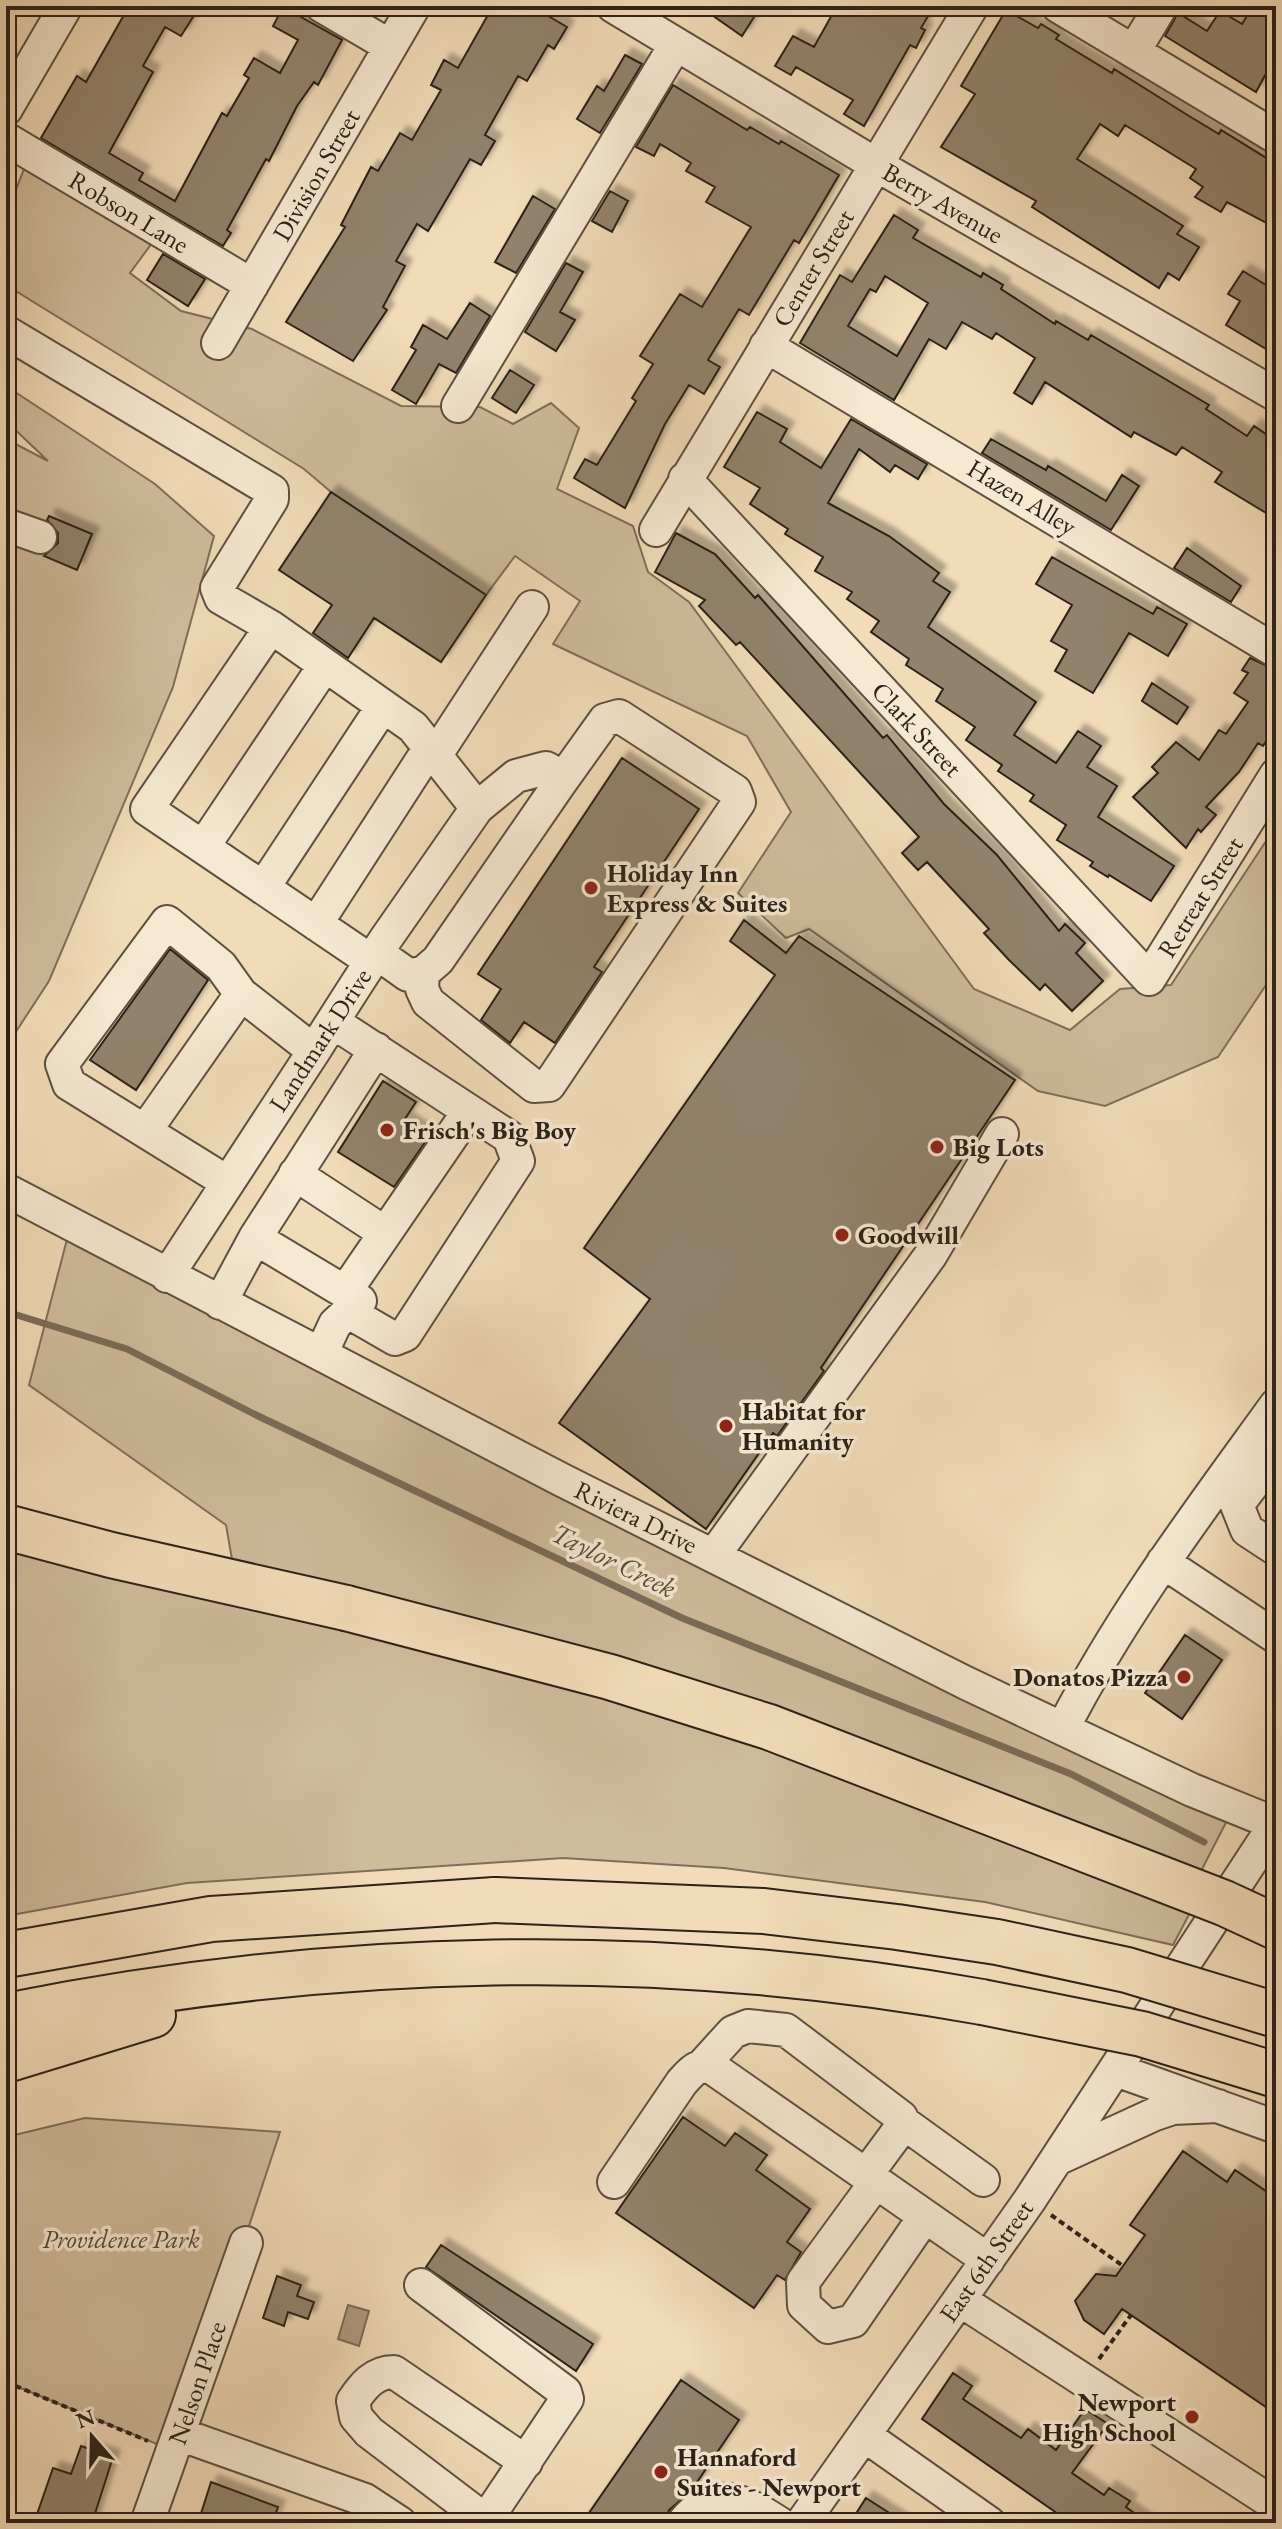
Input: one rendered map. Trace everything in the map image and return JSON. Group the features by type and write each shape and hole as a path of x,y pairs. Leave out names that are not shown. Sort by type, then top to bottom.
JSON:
{"highway":[{"path":"6,1527 111,1555 346,1608 610,1677 769,1727 1209,1897 1276,1927"},
{"path":"6,1955 211,1919 495,1900 764,1911 997,1942 1127,1970 1276,2015"},
{"path":"6,2016 296,1972 501,1959 601,1960 901,1988 1142,2034 1276,2075"},
{"path":"6,2060 296,1972"}],"street":[{"path":"6,109 66,6"},
{"path":"322,6 390,46"},
{"name":"Division Street","path":"218,343 414,6"},
{"name":"Berry Avenue","path":"613,6 875,164 1276,395"},
{"name":"Center Street","path":"656,530 972,6"},
{"path":"1058,6 1276,136"},
{"path":"1134,51 1161,6"},
{"path":"458,406 676,44"},
{"name":"Robson Lane","path":"6,139 252,285"},
{"path":"6,332 272,491 272,499 217,588 221,598 271,627 413,727 477,808"},
{"name":"Hazen Alley","path":"766,346 1276,651"},
{"name":"Clark Street","path":"685,479 1149,979"},
{"path":"6,525 40,537"},
{"path":"316,924 532,607"},
{"path":"271,627 147,809 316,924 408,975 423,973 438,960 605,720 619,716 735,791 739,802 549,1085 534,1086 428,1002 422,989 423,973"},
{"path":"203,847 325,665"},
{"path":"263,888 383,706"},
{"name":"Landmark Drive","path":"167,1276 374,957 477,808 516,776 546,768 555,773 560,783"},
{"name":"Retreat Street","path":"1149,979 1276,775"},
{"path":"227,1182 69,1084 62,1064 167,922 221,966 241,994 314,1051"},
{"path":"145,1131 241,994"},
{"path":"255,1238 351,1302 395,1339 405,1335 518,1161 509,1137 333,1022"},
{"path":"220,1303 255,1238 376,1049"},
{"path":"351,1302 385,1233 474,1115"},
{"path":"321,1354 335,1324 474,1115"},
{"path":"714,1555 930,1256 1002,1134"},
{"path":"295,1174 385,1233"},
{"name":"Riviera Drive","path":"6,1190 167,1276 966,1683 1178,1784 1276,1824"},
{"path":"1063,1728 1114,1637 1163,1562 1276,1405"},
{"path":"1276,1454 1237,1505 1247,1530 1276,1549"},
{"path":"1163,1562 1276,1637"},
{"name":"East 6th Street","path":"802,2523 1029,2201 1276,1824"},
{"path":"614,2182 682,2082 694,2069 703,2065 733,2032 748,2026 786,2030 904,2123 983,2180"},
{"path":"703,2065 714,2069 988,2260"},
{"path":"1116,2070 1276,2127"},
{"path":"1057,2159 1173,2108 1218,2106"},
{"path":"904,2123 803,2282 804,2305 828,2327 853,2321 925,2216"},
{"name":"Nelson Place","path":"147,2523 246,2243"},
{"path":"421,2285 565,2392 567,2399 563,2409 526,2462 484,2522 369,2432 356,2417 353,2401 362,2387 378,2375 394,2372 526,2462"},
{"path":"960,2300 1276,2505"},
{"path":"179,2434 352,2510 400,2523"},
{"path":"864,2435 989,2523"},
{"path":"683,2523 705,2505 730,2499 753,2506 779,2523"}],"path":[{"path":"1029,2201 1123,2266"},
{"path":"1083,2380 1131,2315"},
{"path":"6,2382 159,2445 179,2434"}],"green space":[{"path":"24,169 152,243 130,273 181,311 252,329 401,406 480,407 513,424 551,403 579,428 557,489 633,526 648,572 689,602 974,989 1070,1030 1120,989 1171,985 1276,826 1276,970 1218,1057 1105,1106 1038,1091 809,929 786,938 738,893 791,812 747,736 553,644 580,601 515,556 486,595 331,492 304,469 6,285 6,215"},
{"path":"6,386 155,484 214,536 173,687 49,981 6,1047 6,439 48,461 6,421"},
{"path":"71,1224 1234,1807 1200,1873 1193,1907 1173,1945 985,1902 724,1868 563,1858 187,1883 6,1916 6,1534 239,1599 226,1525 29,1385"},
{"name":"Providence Park","path":"85,2118 280,2132 181,2432 159,2445 6,2382 6,2137"}],"shaded area":[{"path":"348,2305 369,2311 359,2346 338,2339"}],"building":[{"path":"129,6 200,6 181,36 165,27 143,66 153,72 109,153 143,173 139,180 175,201 222,113 227,116 249,78 244,75 254,58 280,73 298,40 273,26 283,7 342,40 318,85 314,82 297,106 269,161 266,159 227,230 231,233 223,246 41,138 77,76 86,82"},
{"path":"493,6 531,6 567,27 554,49 548,45 527,81 518,76 485,135 495,141 481,165 470,159 428,231 417,224 396,261 405,266 383,307 387,310 353,361 286,322 345,227 341,225 371,167 378,171 400,133 412,140 441,90 431,85 444,60 458,68"},
{"path":"699,6 761,6 742,36"},
{"path":"837,6 934,6 921,28 925,30 916,48 910,45 864,126 844,114 853,100 796,67 791,75 775,66 793,36 814,47"},
{"path":"1253,6 1276,6 1276,55 1256,92 1165,36 1178,13 1207,31 1220,11 1242,24"},
{"path":"1006,10 1038,28 1041,24 1059,35 1056,39 1112,73 1114,69 1219,134 1221,130 1276,164 1276,228 1227,202 1221,212 1195,197 1203,187 1190,178 1196,169 1125,125 1118,136 1100,124 1077,159 1183,226 1177,234 1199,247 1179,280 1168,273 1159,288 1032,207 1036,201 941,147 975,94 961,86"},
{"path":"625,55 642,64 600,133 577,119 597,86 604,91"},
{"path":"673,85 747,130 750,127 779,144 781,141 839,175 799,243 794,240 749,315 739,309 708,360 720,367 704,394 689,385 665,424 625,508 574,478 585,459 597,465 636,401 632,398 653,364 640,356 680,294 702,307 751,227 706,202 715,187 686,171 691,163 660,144 654,156 636,147"},
{"path":"610,191 628,201 612,232 592,221"},
{"path":"533,196 555,209 516,273 495,262"},
{"path":"894,215 918,230 913,238 981,277 983,273 1003,285 1001,289 1055,324 1056,321 1088,340 1091,335 1209,405 1206,409 1247,436 1254,426 1276,441 1276,519 1215,482 1222,472 1182,447 1176,455 1134,432 1131,437 1045,382 1032,404 1014,393 1035,358 996,333 992,339 962,322 946,349 929,339 894,400 800,343 840,275 852,282","holes":["885,276 928,303 897,356 848,326 870,289 876,292"]},
{"path":"163,254 205,279 188,306 147,280"},
{"path":"566,263 583,272 560,312 575,320 556,351 525,332"},
{"path":"1243,271 1276,291 1276,355 1226,325 1240,301 1228,294"},
{"path":"470,303 490,316 456,373 439,364 416,404 392,390 416,350 411,347 423,325 447,339"},
{"path":"510,370 534,385 516,413 492,398"},
{"path":"757,412 787,429 780,442 821,468 851,419 927,464 918,479 895,465 890,472 859,449 828,503 889,536 939,573 933,581 950,592 928,627 1036,702 1014,735 1056,763 1078,731 1101,746 1087,767 1117,786 1098,817 1174,866 1151,901 1090,866 1093,862 1057,840 1066,825 1030,801 1034,795 998,771 1002,765 966,740 975,727 936,701 943,689 906,665 909,659 871,632 879,621 847,599 852,592 815,571 823,557 785,534 788,529 750,504 760,488 724,467"},
{"path":"991,439 1046,470 1048,466 1106,501 1122,475 1139,486 1111,530 982,453"},
{"path":"331,492 486,595 441,662 374,618 348,658 313,633 332,605 279,570"},
{"path":"49,516 92,534 77,570 44,556 58,543 58,533 47,520"},
{"path":"676,533 715,554 755,598 758,595 883,738 887,735 944,804 997,855 1059,931 1065,924 1085,943 1076,953 1103,981 1072,1011 1045,984 1040,990 1009,960 984,933 989,929 927,862 918,870 902,853 919,837 740,642 736,645 699,606 705,600 655,572"},
{"path":"1187,548 1241,586 1231,602 1174,568"},
{"path":"1052,557 1153,614 1157,607 1187,624 1168,656 1129,633 1093,693 1055,671 1067,650 1051,641 1072,605 1036,584"},
{"path":"1250,658 1276,670 1276,726 1263,746 1258,743 1239,772 1206,807 1216,815 1201,832 1198,829 1186,848 1133,797 1158,773 1152,767 1176,742 1199,760 1219,730 1226,734 1248,702 1234,693 1248,673 1242,670"},
{"path":"1152,683 1188,707 1177,724 1142,701"},
{"name":"Holiday Inn Express & Suites","path":"622,758 699,809 594,967 602,972 555,1043 524,1022 510,1043 481,1020 501,989 478,974"},
{"path":"744,920 786,953 799,936 1015,1080 821,1368 824,1371 777,1436 773,1433 706,1529 559,1423 650,1299 584,1248 775,975 730,941"},
{"path":"170,949 208,980 136,1090 90,1060"},
{"name":"Frisch's Big Boy","path":"383,1081 416,1102 405,1119 430,1135 394,1187 338,1152"},
{"name":"Donatos Pizza","path":"1185,1635 1222,1660 1182,1719 1145,1693"},
{"path":"683,2117 725,2146 735,2133 767,2155 756,2170 810,2209 787,2242 801,2252 785,2280 777,2275 754,2308 616,2213"},
{"name":"Newport High School","path":"1183,2151 1227,2182 1235,2170 1276,2198 1276,2414 1122,2309 1104,2334 1084,2320 1075,2301 1096,2274 1116,2276 1145,2235 1130,2225"},
{"path":"441,2245 593,2344 576,2371 426,2267"},
{"path":"277,2276 301,2285 297,2296 314,2302 308,2319 288,2312 284,2326 263,2318"},
{"path":"953,2373 972,2386 963,2399 1021,2438 1028,2429 1056,2450 1085,2409 1108,2424 1072,2473 1104,2495 1109,2488 1130,2501 1126,2507 1148,2523 1071,2523 922,2419"},
{"name":"Hannaford Suites - Newport","path":"681,2380 739,2420 691,2491 669,2510 665,2523 582,2523"},
{"path":"81,2446 113,2457 92,2523 34,2523 53,2468 71,2474"},
{"path":"211,2482 278,2507 272,2523 198,2523"},
{"path":"866,2498 905,2523 850,2523"}],"waterway":[{"name":"Taylor Creek","path":"7,1312 127,1349 254,1414 682,1618 1071,1774 1204,1842"}],"place":[{"name":"Holiday Inn Express & Suites","path":"591,888"},
{"name":"Frisch's Big Boy","path":"387,1130"},
{"name":"Big Lots","path":"937,1147"},
{"name":"Goodwill","path":"842,1235"},
{"name":"Habitat for Humanity","path":"726,1426"},
{"name":"Donatos Pizza","path":"1184,1677"},
{"name":"Newport High School","path":"1192,2417"},
{"name":"Hannaford Suites - Newport","path":"661,2472"}]}
